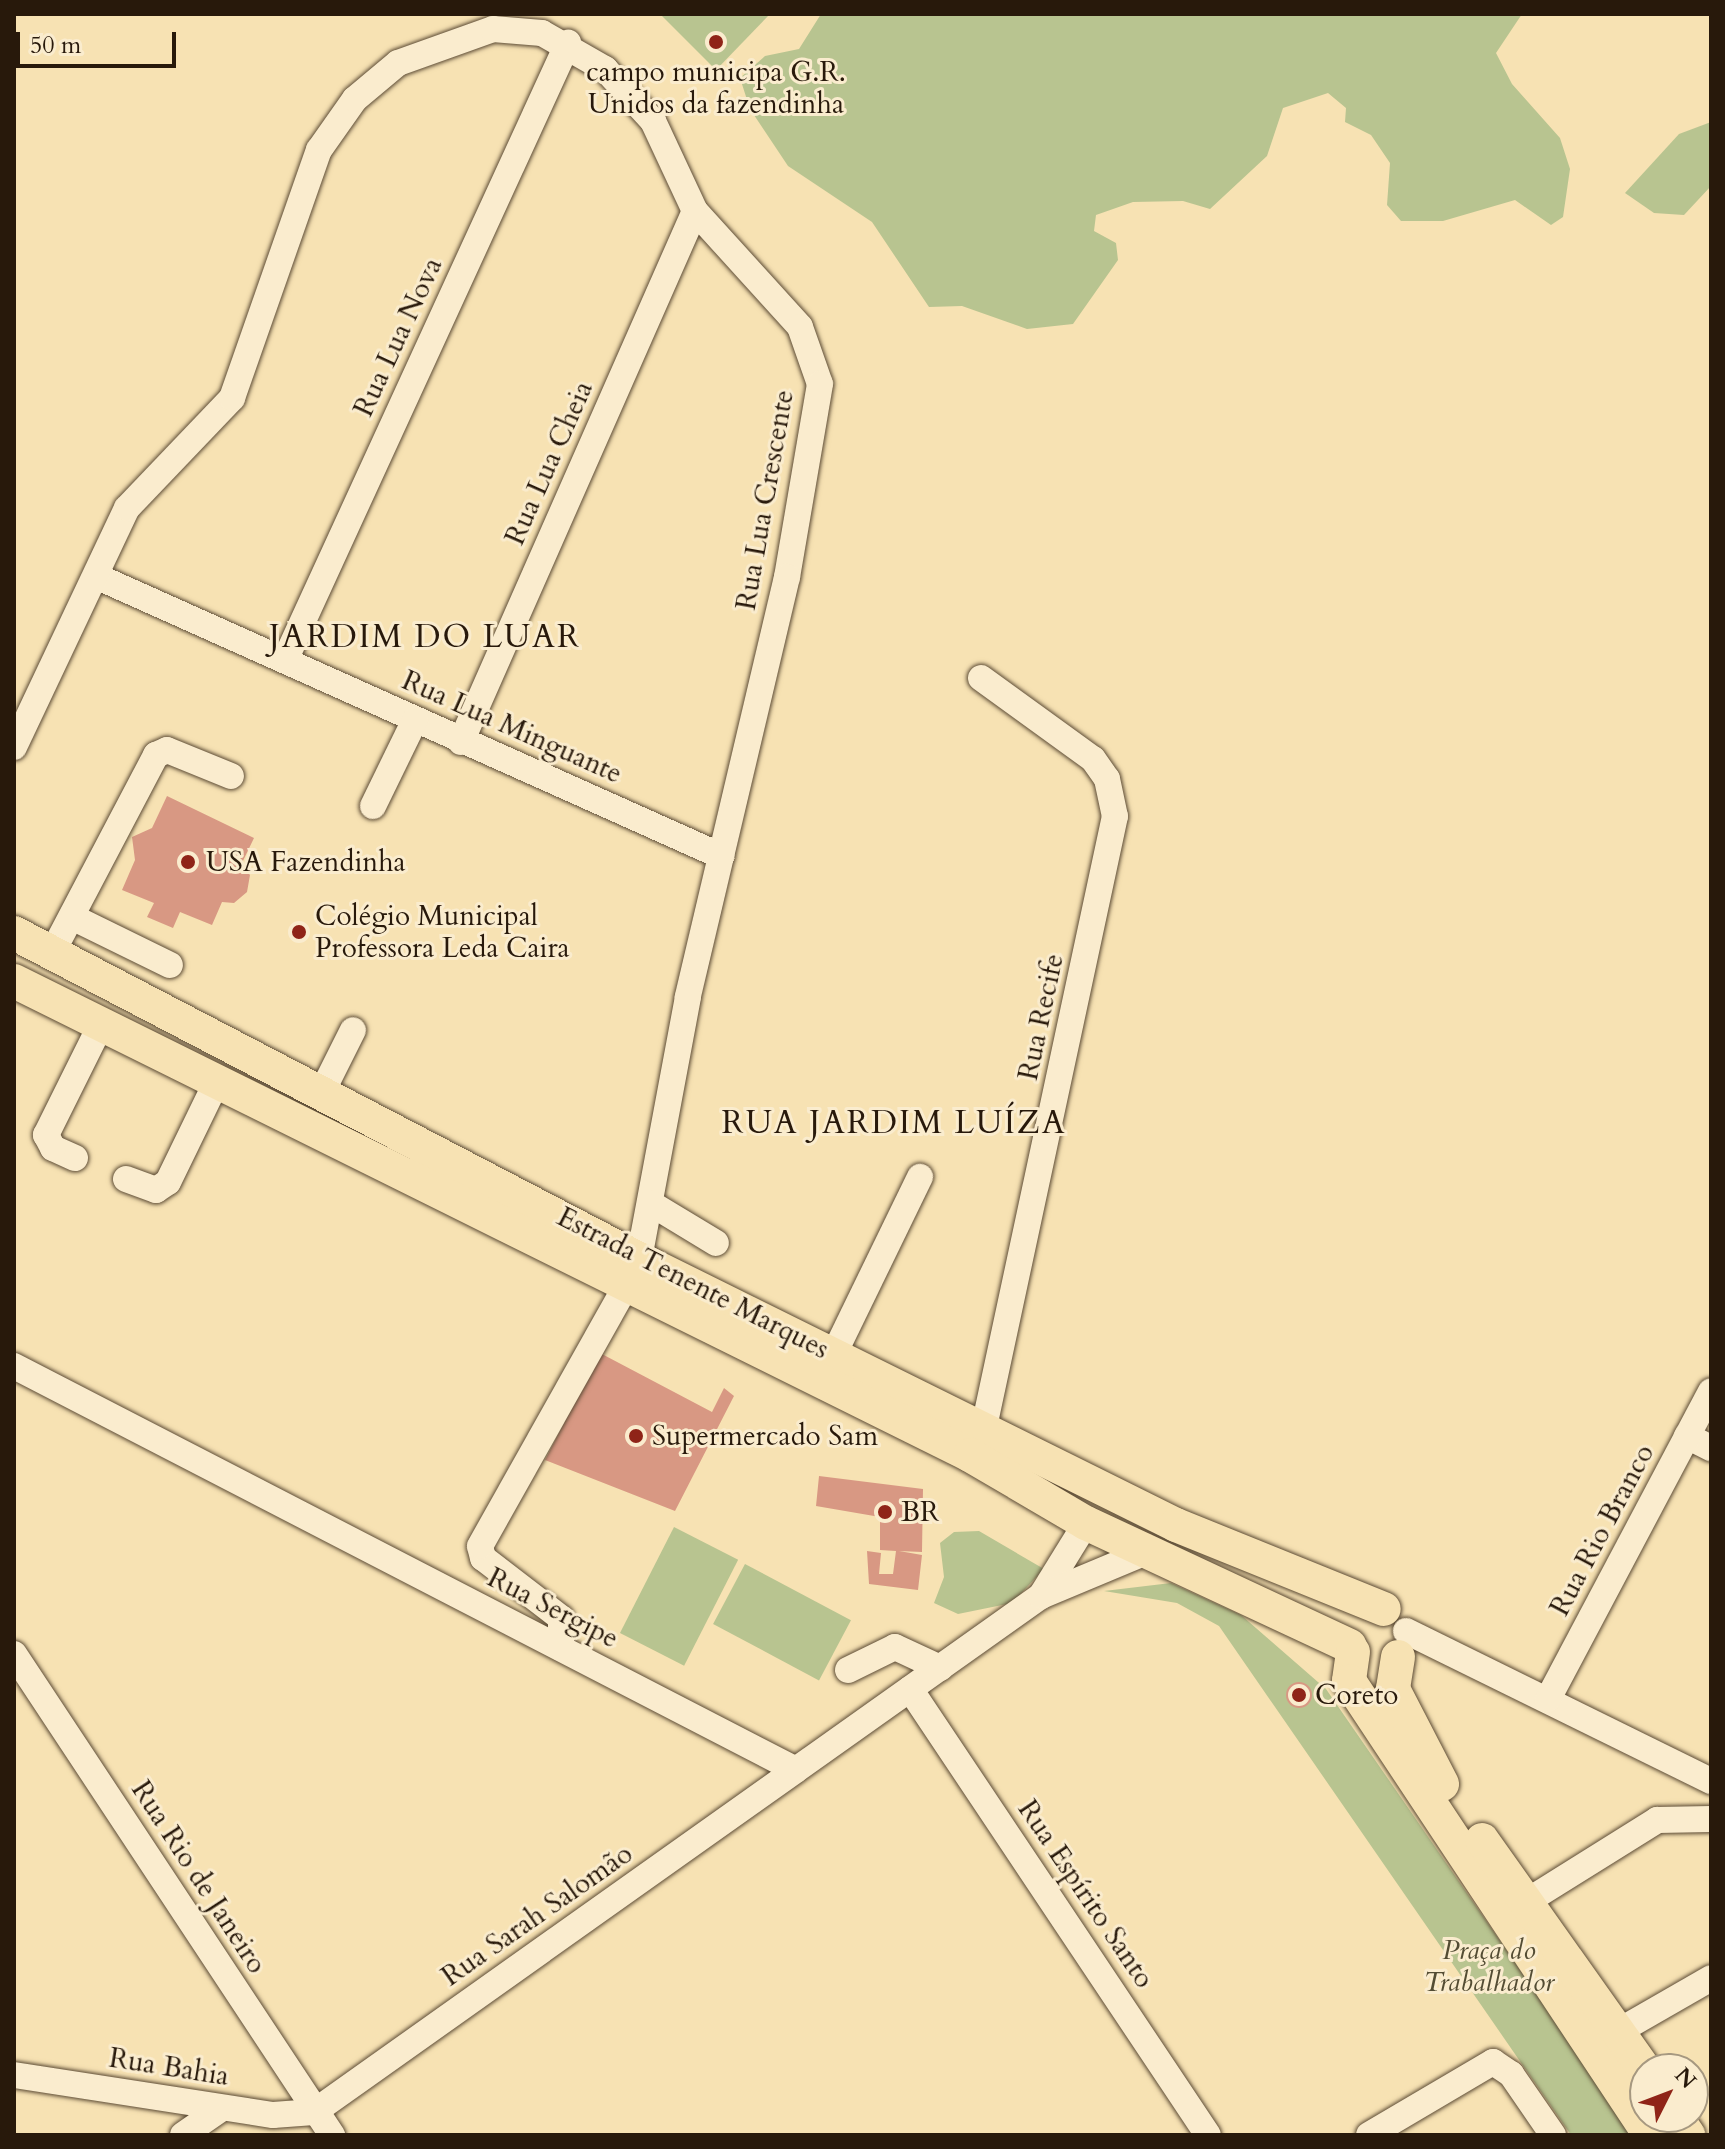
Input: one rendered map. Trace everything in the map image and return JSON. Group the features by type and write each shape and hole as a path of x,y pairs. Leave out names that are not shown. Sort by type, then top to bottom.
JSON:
{"main road":[{"name":"Estrada Tenente Marques","path":"14,933 322,1092 632,1273 970,1455 1086,1523 1352,1649 1370,1664 1397,1637 834,1354 632,1273 217,1081 14,981"},
{"path":"1086,1523 1110,1501 1156,1525 1176,1525"},
{"path":"1634,2053 1437,1777 1393,1689 1397,1637 1359,1614 1349,1681 1650,2135"}],"street":[{"name":"Rua Lua Crescente","path":"98,577 146,482 232,398 319,150 355,99 398,63 466,36 514,28 568,43 605,69 653,121 695,211 800,327 820,384 787,577 721,856 650,1203 632,1273 480,1546 483,1558 561,1618 561,1648"},
{"name":"Rua Lua Nova","path":"286,658 568,43"},
{"name":"Rua Lua Cheia","path":"461,742 695,211"},
{"name":"Rua Lua Minguante","path":"98,577 286,658 461,742 721,856"},
{"path":"14,747 98,577"},
{"name":"Rua Recife","path":"981,678 1093,759 1107,779 1115,816 984,1427"},
{"path":"373,806 415,720"},
{"path":"52,953 156,755 167,750 231,776"},
{"path":"72,917 170,965"},
{"path":"75,1158 53,1148 46,1135 101,1024"},
{"path":"322,1092 353,1030"},
{"path":"126,1179 156,1190 168,1182 217,1081"},
{"path":"834,1354 920,1177"},
{"path":"650,1203 716,1243"},
{"name":"Rua Sergipe","path":"14,1366 796,1770"},
{"name":"Rua Rio Branco","path":"1548,1699 1711,1391"},
{"path":"1687,1436 1711,1448"},
{"path":"1041,1596 1086,1523"},
{"path":"796,1770 1041,1596 1146,1552"},
{"path":"1397,1637 1469,1660 1711,1781"},
{"path":"848,1670 895,1647 940,1668"},
{"name":"Rua Rio de Janeiro","path":"14,1654 332,2135"},
{"name":"Rua Espírito Santo","path":"910,1689 1202,2133"},
{"name":"Rua Sarah Salomão","path":"314,2112 796,1770"},
{"path":"1526,1902 1657,1820 1711,1819"},
{"path":"1619,2031 1711,1978"},
{"path":"1369,2135 1493,2062 1511,2074 1553,2135"},
{"name":"Rua Bahia","path":"14,2075 222,2108 314,2112"},
{"path":"183,2135 222,2108"}],"green space":[{"name":"campo municipa G.R. Unidos da fazendinha","path":"660,14 770,14 716,70"},
{"path":"821,14 1522,14 1496,53 1512,84 1560,138 1570,169 1563,217 1551,225 1515,200 1443,221 1401,221 1387,205 1390,163 1371,135 1345,122 1346,108 1328,93 1283,108 1267,156 1210,209 1183,201 1133,202 1096,215 1094,231 1116,243 1118,260 1073,324 1027,329 962,306 929,307 872,222 788,166 750,109 740,78 765,56 799,49"},
{"path":"1711,122 1711,186 1684,215 1654,213 1625,193 1679,134"},
{"path":"674,1527 738,1560 684,1666 620,1633"},
{"path":"979,1531 1044,1569 1012,1603 958,1614 934,1603 944,1577 940,1543 954,1532"},
{"path":"745,1564 851,1620 819,1680 713,1624"},
{"name":"Praça do Trabalhador","path":"1171,1583 1241,1615 1326,1689 1629,2128 1629,2133 1634,2135 1571,2135 1219,1626 1177,1603 1104,1591"}],"building":[{"name":"USA Fazendinha","path":"167,796 254,838 241,865 250,875 247,892 234,903 222,902 212,925 180,912 173,928 147,917 154,903 122,890 135,860 132,837 152,828"},
{"name":"Supermercado Sam","path":"600,1353 712,1412 724,1388 734,1396 675,1511 545,1460"},
{"name":"BR","path":"819,1476 923,1489 922,1552 899,1551 922,1555 918,1590 869,1584 867,1551 881,1553 879,1574 893,1574 896,1551 880,1550 880,1517 816,1506"},
{"name":"Coreto","path":"1299,1682 1308,1686 1312,1695 1308,1704 1299,1708 1290,1704 1286,1695 1290,1686"}],"place":[{"name":"campo municipa G.R. Unidos da fazendinha","path":"716,42"},
{"name":"USA Fazendinha","path":"188,862"},
{"name":"Colégio Municipal Professora Leda Caira","path":"299,932"},
{"name":"Supermercado Sam","path":"636,1436"},
{"name":"BR","path":"885,1512"},
{"name":"Coreto","path":"1299,1695"}],"district":[{"name":"JARDIM DO LUAR","path":"425,637"},
{"name":"RUA JARDIM LUÍZA","path":"894,1123"}]}
